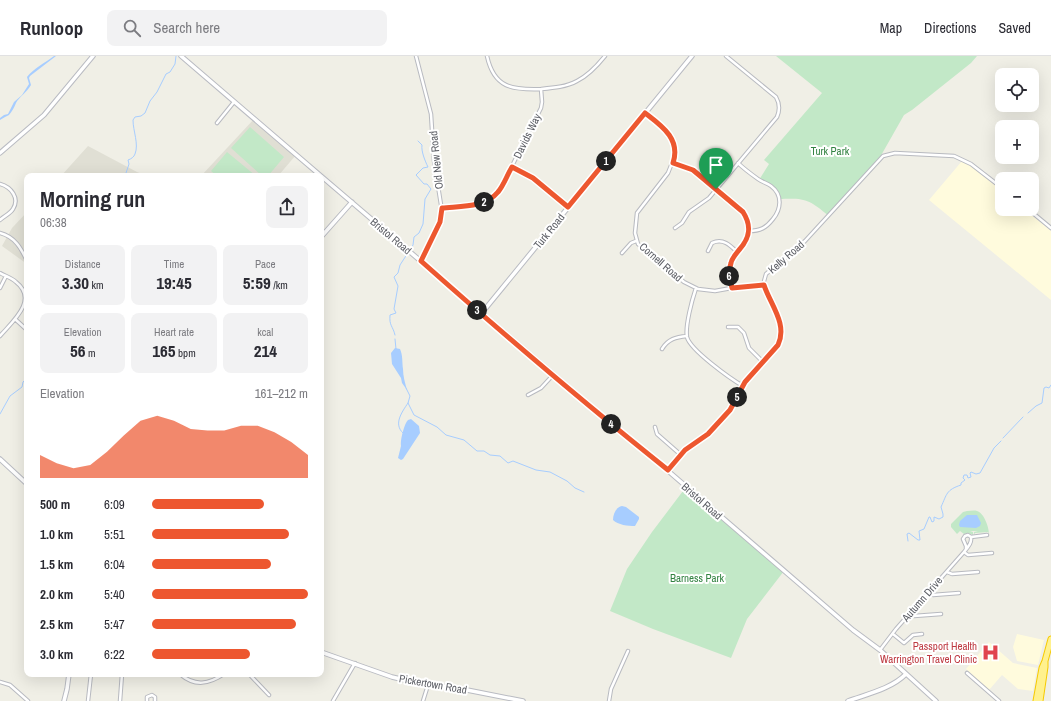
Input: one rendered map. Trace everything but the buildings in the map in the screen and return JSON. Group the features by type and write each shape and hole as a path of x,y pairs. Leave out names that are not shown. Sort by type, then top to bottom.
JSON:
{"highway":[{"path":"1036,701 1042,668 1051,639"},
{"path":"1040,701 1046,666 1045,661"}],"main road":[{"path":"0,153 44,114 93,56"},
{"name":"Bristol Road","path":"181,56 317,173"},
{"name":"Turk Road","path":"481,314 692,56"},
{"name":"Bristol Road","path":"324,179 481,314 668,470 791,577 880,650 936,701"},
{"path":"324,234 352,202"},
{"path":"0,459 24,481"},
{"name":"Pickertown Road","path":"324,653 397,678 428,685 480,692 524,701"},
{"path":"848,701 892,684 906,674"},
{"path":"64,701 69,677"}],"street":[{"name":"Old New Road","path":"416,56 431,114 434,161 442,208 440,222 421,261"},
{"path":"487,56 492,71 497,79 504,84 518,89 558,87 578,81 592,71 605,56"},
{"path":"675,228 682,223 689,212 709,198 777,117 779,106 776,97 726,56"},
{"name":"Davids Way","path":"442,208 477,204 491,198 502,186 540,108 542,102 541,88"},
{"path":"217,123 234,102"},
{"name":"Cornell Road","path":"645,113 668,131 674,146 675,154 673,163 666,178 637,213 635,233 636,241 684,282 696,288 715,291 764,285"},
{"name":"Kelly Road","path":"668,470 688,448 708,434 733,406 743,386 778,345 782,332 780,323 764,285 765,277 768,272 806,241 883,156 895,153 954,156 971,164 995,183"},
{"path":"673,163 693,170 743,212 748,222 749,231 747,239 732,259 730,265 729,276 732,288"},
{"path":"738,163 758,179 771,186 775,190 779,199 779,210 769,224 759,230 749,231"},
{"path":"512,167 533,178 568,207"},
{"path":"0,184 13,191 15,200 13,210 0,220"},
{"path":"1036,216 1051,228"},
{"path":"0,233 14,239 19,244 24,255"},
{"path":"622,253 636,241"},
{"path":"708,251 712,243 721,241 730,245 737,252"},
{"path":"0,273 19,284 24,295 23,308 15,320 0,336"},
{"path":"0,288 6,276"},
{"path":"696,288 688,323 687,336 690,344 731,379 743,386"},
{"path":"15,320 24,328"},
{"path":"728,327 738,327 742,331 749,348 763,362"},
{"path":"662,349 665,344 673,338 687,336"},
{"path":"528,395 541,388 554,375"},
{"path":"655,427 657,434 680,456"},
{"name":"Autumn Drive","path":"880,650 910,613 965,551 971,543 971,537 967,535 964,537 965,551"},
{"path":"971,537 987,535"},
{"path":"965,551 968,555 992,553"},
{"path":"947,572 952,574 978,572"},
{"path":"928,593 932,595 959,593"},
{"path":"910,613 914,616 941,614"},
{"path":"893,634 904,643 913,635 922,634"},
{"path":"609,701 611,689 628,651"},
{"path":"333,701 355,663"},
{"path":"967,673 999,701"},
{"path":"88,701 91,677"},
{"path":"120,701 122,677"},
{"path":"185,677 191,681 202,683 219,677"},
{"path":"252,677 269,695"},
{"path":"0,682 10,685 28,701"},
{"path":"423,701 428,685"},
{"path":"147,701 147,697 150,695 154,697 155,701"}],"shaded area":[{"path":"254,119 296,155 281,173 204,173"},
{"path":"88,146 140,173 64,173"},
{"path":"962,161 970,165 995,185 995,216 1033,216 1051,231 1051,300 929,200"},
{"path":"24,215 24,262 2,246 12,228"},
{"path":"1017,634 1044,640 1038,665 1017,661 1013,647"},
{"path":"989,642 1013,663 1037,668 1033,691 1018,689 1002,675 989,690 966,669"}],"green space":[{"name":"Turk Park","path":"776,56 977,56 971,63 904,115 879,159 829,216 816,206 801,199 779,199 775,189 759,180 769,164 764,160 822,93"},
{"path":"250,127 284,157 271,173 259,173 231,148"},
{"path":"227,152 252,173 213,173 211,171"},
{"name":"Barness Park","path":"686,487 784,571 747,619 731,658 653,629 610,611 627,569 652,532"},
{"path":"976,511 982,514 987,524 989,534 988,532 975,533 974,535 974,532 978,531 970,531 973,532 973,535 968,533 964,534 960,531 957,534 951,527 951,524 963,512"}],"water":[{"path":"56,56 30,76 29,78 31,85 29,88 17,101 9,115 0,120 0,118 4,115 8,114 14,102 22,95 29,84 27,77 36,68"},
{"path":"395,348 400,349 401,352 407,390 392,364 391,353"},
{"path":"411,419 419,426 420,433 401,460 398,458 401,440 405,425 408,420"},
{"path":"622,506 626,507 639,517 635,526 620,524 613,520 615,511"},
{"path":"967,515 977,515 981,523 980,526 976,528 960,527 960,521"}],"waterway":[{"path":"126,173 129,164 128,160 134,156 136,150 133,120 135,117 141,116 145,113 150,101 157,92 166,74 170,72 175,64 176,56"},
{"path":"395,335 390,319 390,315 396,313 394,309 398,286 394,277 398,273 400,265 413,245 414,237 419,233 423,224 425,199 431,189 416,175 423,168 428,167 422,145 418,141"},
{"path":"395,339 396,349"},
{"path":"0,414 10,396 22,387 24,381"},
{"path":"1028,413 1042,403 1044,388 1049,388 1051,385"},
{"path":"406,388 410,396 408,403 414,415 437,427 446,435 464,440 477,451 484,451 490,455 500,456 508,463 513,461 536,470 550,472 584,492"},
{"path":"403,433 400,429 399,422 401,414 408,403"},
{"path":"1003,438 1023,417"},
{"path":"908,541 907,534 909,533 920,540 919,531 924,529 929,517 932,522 934,521 934,517 939,519 943,517 941,507 948,493 952,489 961,485 961,483 965,480 963,478 964,475 967,475 968,478 971,477 971,472 976,474 980,473 994,448 1001,441"}],"place":[{"name":"Passport Health Warrington Travel Clinic","path":"990,652"}],"route":[{"path":"645,113 668,131 674,146 675,154 673,163 693,170 716,189 743,212 747,219 749,229 747,239 731,262 729,276 732,288 764,285 782,329 781,339 778,345 745,382 730,410 708,434 685,450 668,470 621,432 421,261 440,222 442,208 477,204 486,201 498,192 512,167 533,178 568,207 645,113"}]}
